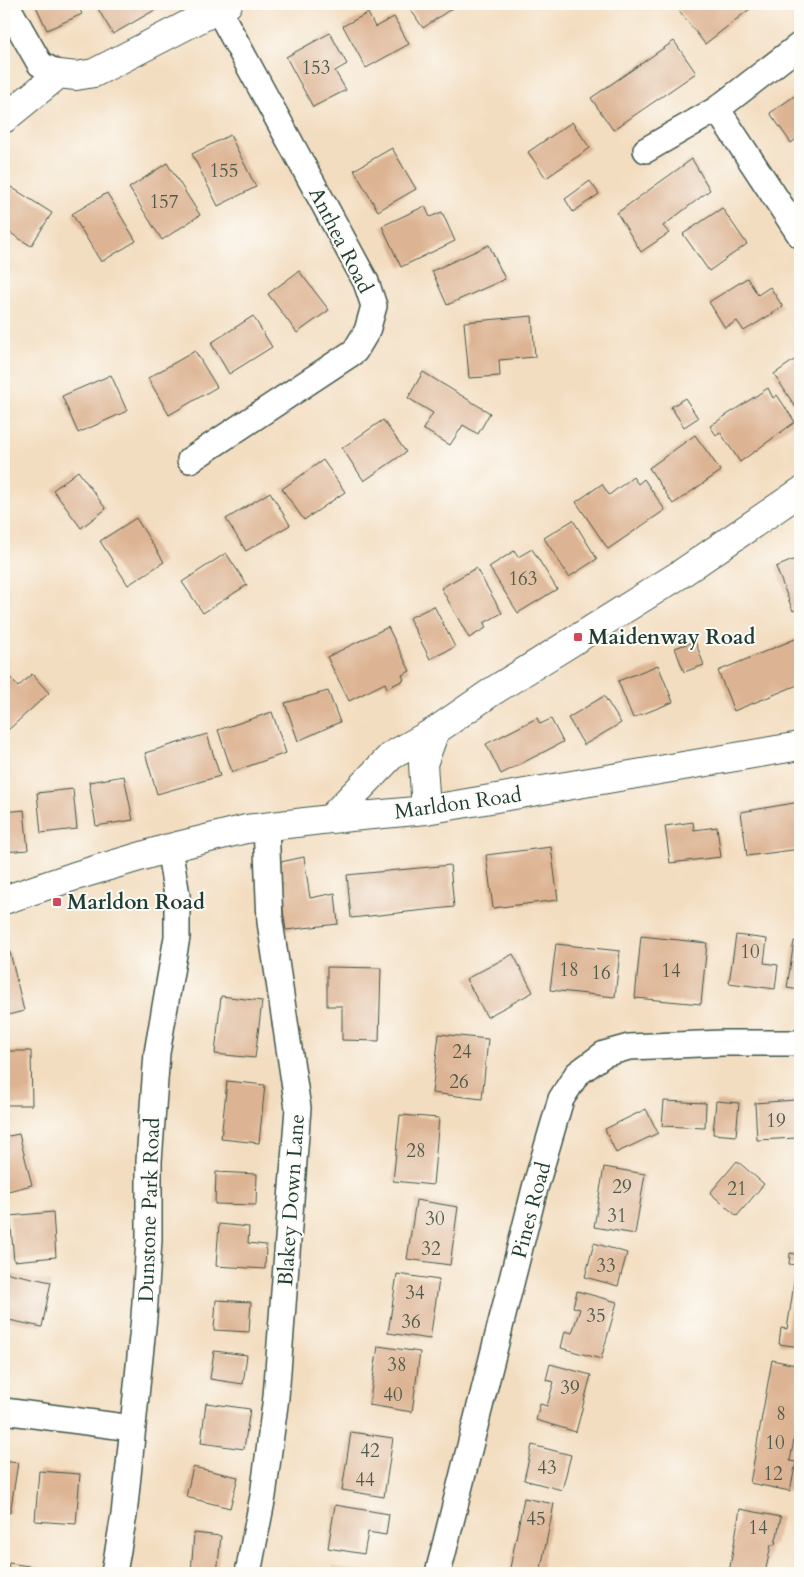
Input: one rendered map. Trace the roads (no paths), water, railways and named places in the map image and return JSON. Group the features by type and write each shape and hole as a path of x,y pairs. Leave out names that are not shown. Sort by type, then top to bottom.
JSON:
{"street":[{"path":"6,4 40,64 59,74 76,76 94,73 223,6"},
{"name":"Anthea Road","path":"190,460 355,351 367,332 374,306 366,282 223,6"},
{"path":"646,150 716,109 800,45"},
{"path":"4,119 59,74"},
{"path":"716,109 800,235"},
{"path":"330,818 391,756 435,731 493,691 679,575 800,492"},
{"path":"426,810 423,764 435,731"},
{"name":"Marldon Road","path":"4,900 75,876 230,832 330,818 426,810 800,746"},
{"name":"Blakey Down Lane","path":"248,1573 263,1496 276,1397 298,1108 270,922 266,826"},
{"name":"Dunstone Park Road","path":"114,1573 124,1515 144,1317 150,1240 149,1161 157,1052 177,937 177,895 169,848"},
{"name":"Pines Road","path":"438,1573 536,1188 562,1099 576,1074 604,1054 629,1047 723,1043 800,1043"},
{"path":"4,1411 132,1428"}],"place":[{"name":"Maidenway Road","path":"578,637"},
{"name":"Marldon Road","path":"57,902"}]}
